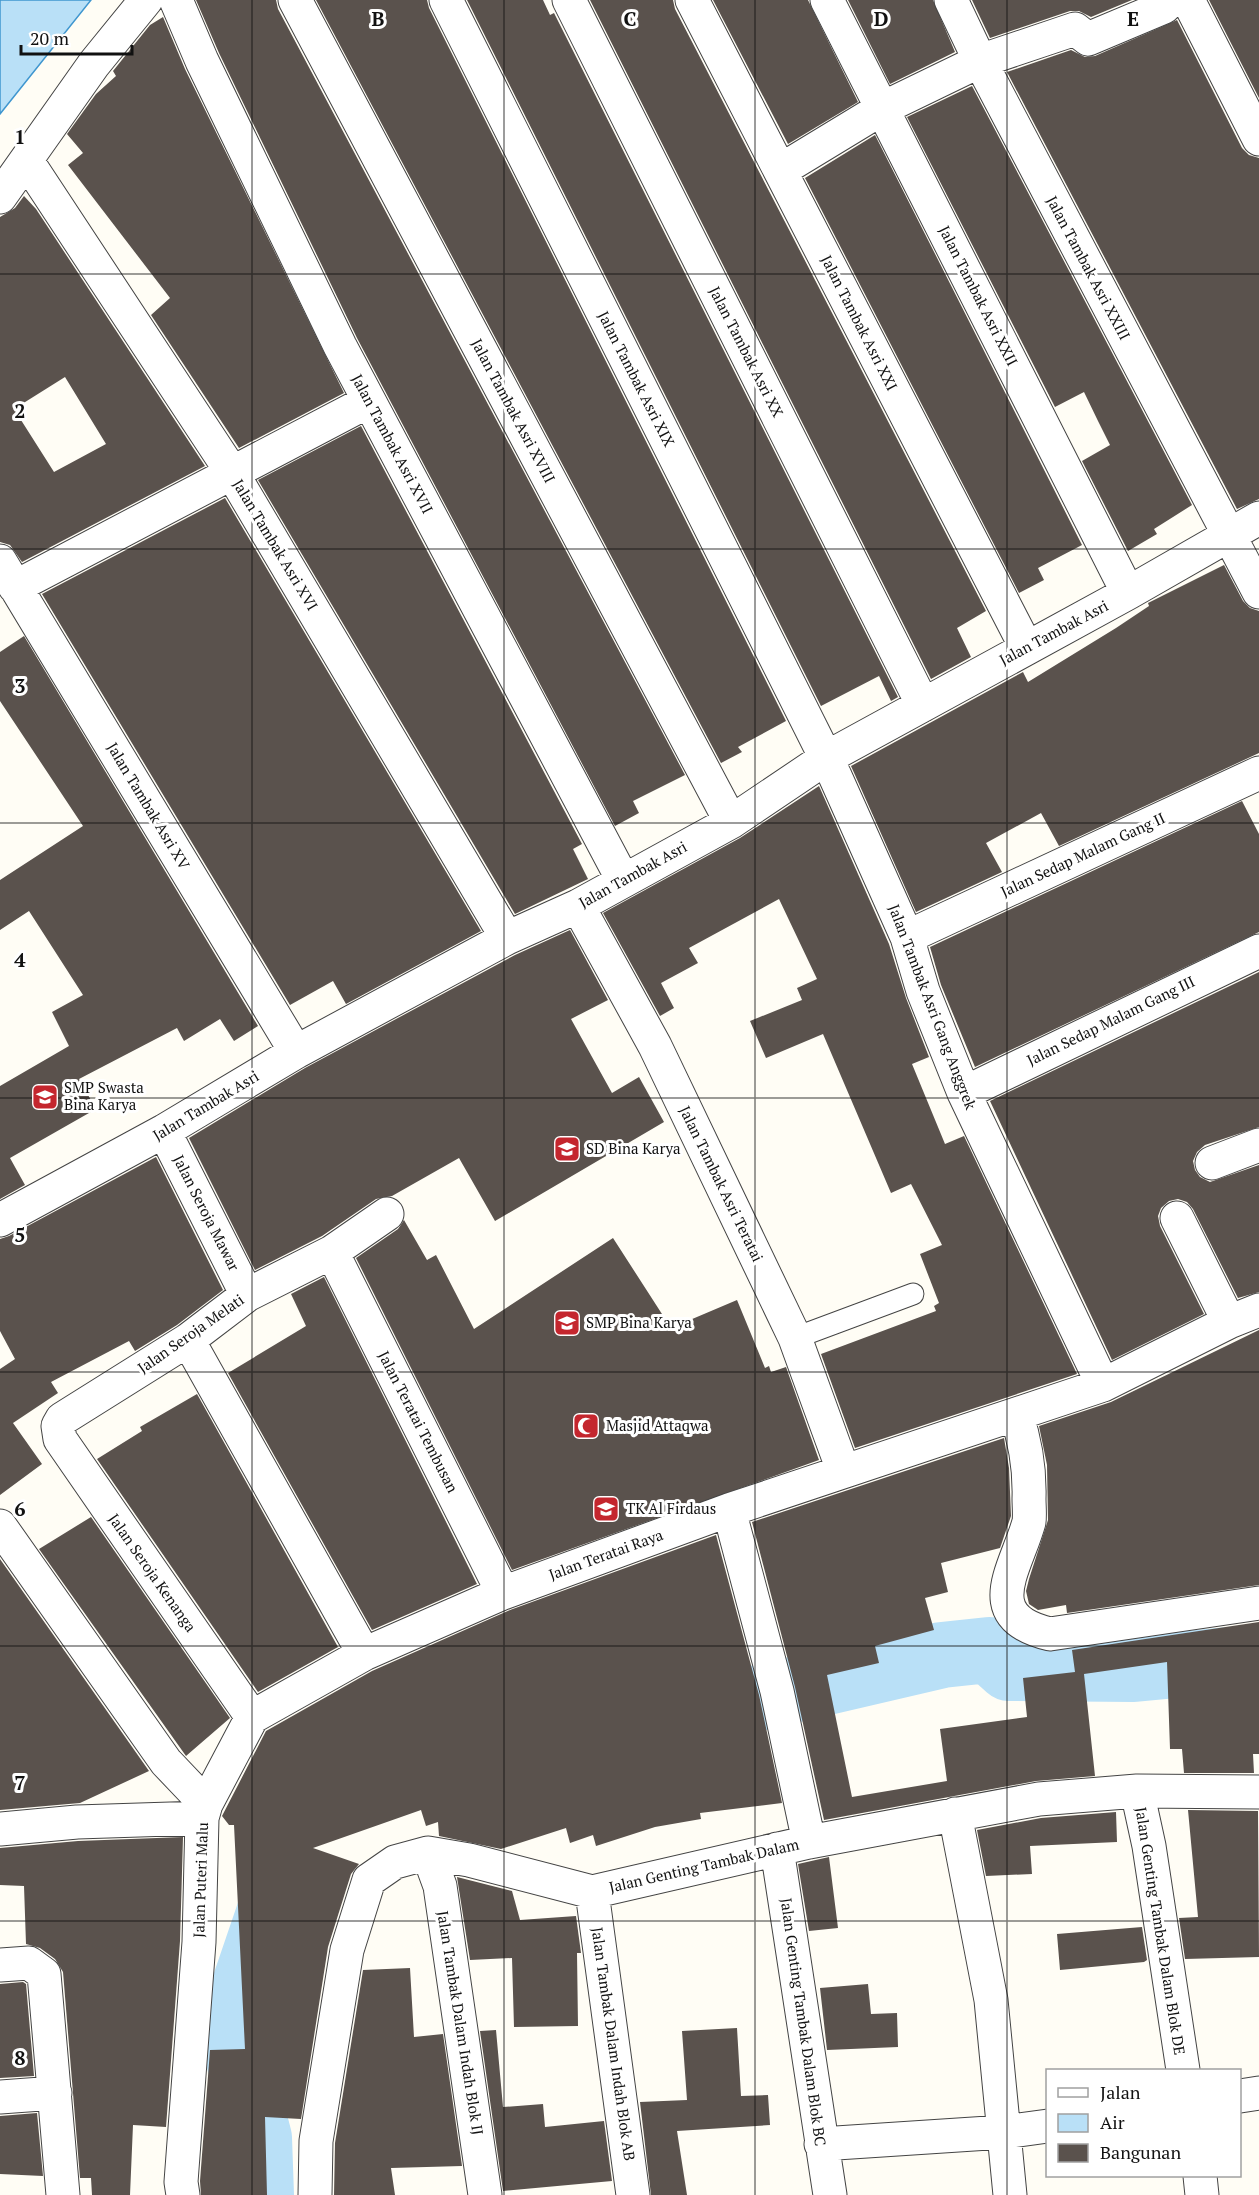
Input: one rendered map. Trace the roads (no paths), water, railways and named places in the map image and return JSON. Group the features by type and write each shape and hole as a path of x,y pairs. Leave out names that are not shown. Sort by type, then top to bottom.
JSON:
{"street":[{"path":"0,197 94,64 147,0"},
{"name":"Jalan Tambak Asri XVII","path":"176,0 221,101 340,346 623,880"},
{"name":"Jalan Tambak Asri XVIII","path":"295,0 731,822"},
{"name":"Jalan Tambak Asri XIX","path":"446,0 826,758"},
{"name":"Jalan Tambak Asri XX","path":"569,0 923,705"},
{"name":"Jalan Tambak Asri XXI","path":"692,0 1026,647"},
{"name":"Jalan Tambak Asri XXII","path":"827,0 1128,593"},
{"name":"Jalan Tambak Asri XXIII","path":"951,0 980,61 1259,592"},
{"path":"781,170 883,108 980,61 1075,29 1088,39 1164,7 1170,0"},
{"path":"1188,0 1259,139"},
{"name":"Jalan Tambak Asri XVI","path":"27,161 231,471 507,938"},
{"path":"5,572 231,471 369,400"},
{"name":"Jalan Tambak Asri","path":"0,1220 164,1131 296,1052 507,938 578,906 731,822 826,758 1128,593 1259,518"},
{"name":"Jalan Tambak Asri XV","path":"5,572 296,1052"},
{"name":"Jalan Tambak Asri Gang Anggrek","path":"826,758 907,937 923,991 964,1093 1103,1386"},
{"name":"Jalan Sedap Malam Gang II","path":"907,937 1259,773"},
{"name":"Jalan Tambak Asri Teratai","path":"578,906 655,1046 795,1338 843,1470"},
{"name":"Jalan Sedap Malam Gang III","path":"964,1093 1259,951"},
{"name":"Jalan Seroja Mawar","path":"164,1131 247,1295"},
{"path":"1212,1163 1259,1144"},
{"name":"Jalan Seroja Melati","path":"58,1426 62,1419 188,1340 247,1295 332,1252 387,1214"},
{"path":"1177,1218 1229,1322"},
{"name":"Jalan Teratai Tembusan","path":"332,1252 503,1593"},
{"name":"Jalan Teratai Raya","path":"252,1717 364,1654 503,1593 843,1470 1103,1386 1229,1322 1259,1310"},
{"path":"188,1340 364,1654"},
{"path":"1016,1414 1025,1442 1030,1469 1029,1521 1008,1577 1006,1591 1008,1608 1016,1620 1030,1629 1050,1634 1259,1603"},
{"name":"Jalan Seroja Kenanga","path":"58,1426 60,1439 252,1717"},
{"path":"729,1510 780,1700 809,1842"},
{"name":"Jalan Puteri Malu","path":"0,1526 166,1762 204,1811 199,1942 181,2182 183,2195"},
{"path":"0,1829 204,1811 252,1717"},
{"name":"Jalan Genting Tambak Dalam","path":"315,2195 316,2141 347,1950 369,1880 395,1862 428,1853 502,1867 592,1892 809,1842 1039,1799 1137,1791 1259,1792"},
{"name":"Jalan Genting Tambak Dalam Blok DE","path":"1137,1791 1149,1846 1183,2069"},
{"path":"955,1814 991,2000 1010,2195"},
{"name":"Jalan Genting Tambak Dalam Blok BC","path":"777,1849 830,2195"},
{"name":"Jalan Tambak Dalam Indah Blok IJ","path":"428,1853 440,1886 485,2195"},
{"name":"Jalan Tambak Dalam Indah Blok AB","path":"592,1892 633,2195"},
{"path":"0,1965 29,1963 37,1966 44,1974 47,1987 63,2195"},
{"path":"1241,2096 1259,2092"},
{"path":"0,2097 55,2093"},
{"path":"821,2144 1004,2133 1046,2126"},
{"path":"1200,2177 1202,2195"}],"lane":[{"path":"795,1338 913,1294"}],"water":[{"path":"0,0 91,0 0,114"}],"waterway":[{"path":"703,1705 728,1705 942,1655 989,1650 1009,1668 1134,1669 1259,1657"},
{"path":"261,2195 259,2138 237,2052 242,1993 271,1908"}],"place":[{"name":"SMP Swasta Bina Karya","path":"45,1097"},
{"name":"SD Bina Karya","path":"567,1149"},
{"name":"SMP Bina Karya","path":"567,1323"},
{"name":"Masjid Attaqwa","path":"586,1426"},
{"name":"TK Al Firdaus","path":"606,1509"}]}
